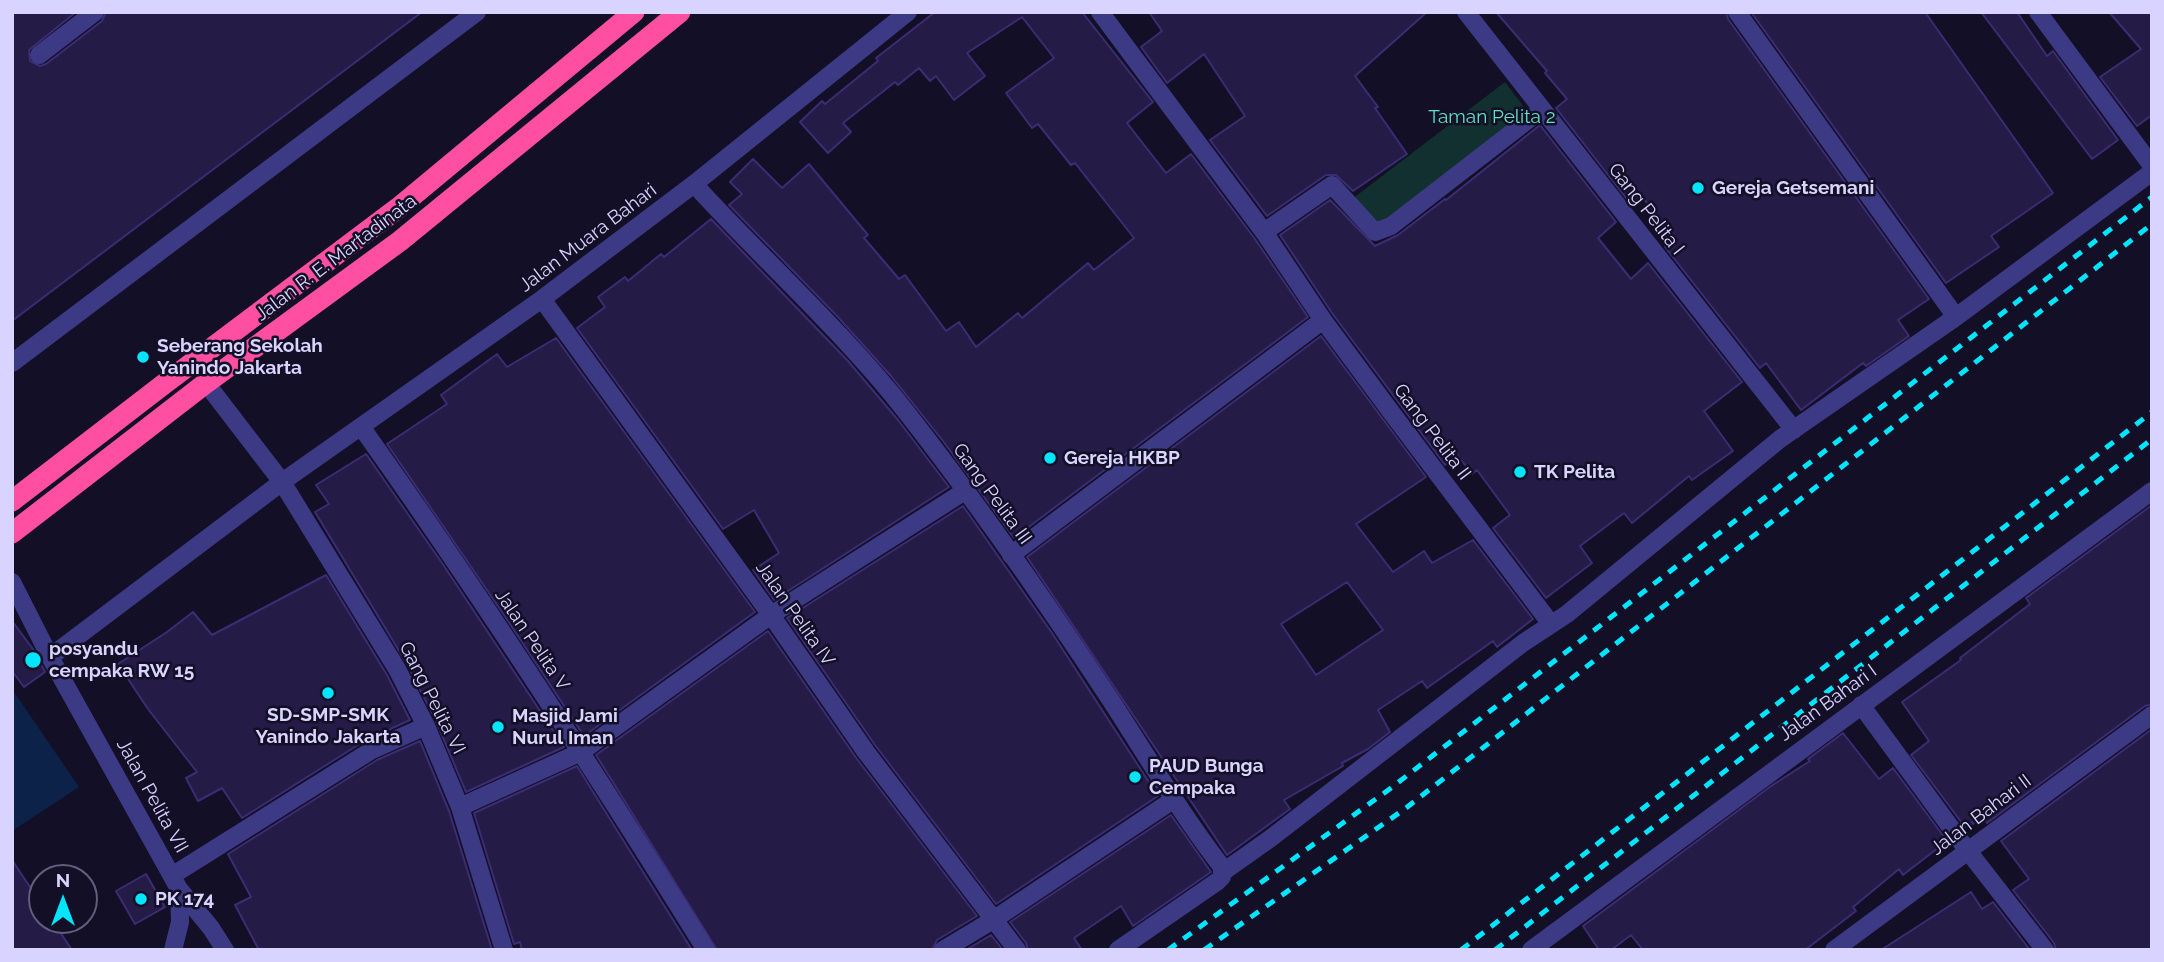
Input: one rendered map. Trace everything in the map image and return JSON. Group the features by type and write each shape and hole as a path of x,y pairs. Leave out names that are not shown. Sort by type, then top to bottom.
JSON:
{"highway":[{"name":"Jalan R. E. Martadinata","path":"12,501 398,208 634,12"},
{"name":"Jalan R. E. Martadinata","path":"12,533 206,383 400,241 680,12"}],"street":[{"path":"40,55 94,12"},
{"path":"12,363 477,12"},
{"name":"Jalan Muara Bahari","path":"50,657 282,482 542,299 694,184 908,12"},
{"name":"Gang Pelita II","path":"1100,12 1264,232 1323,320 1551,624"},
{"name":"Gang Pelita I","path":"1466,12 1794,430"},
{"path":"1737,12 1956,317"},
{"path":"1118,950 1218,881 1220,866 1282,830 1433,711 1567,614 1794,430 1956,317 2152,169 2038,12"},
{"path":"1264,232 1332,186 1375,232 1379,232 1391,226 1541,110"},
{"name":"Gang Pelita III","path":"694,184 746,241 802,293 906,412 1011,555 1109,698 1173,800 1220,866"},
{"name":"Jalan Pelita IV","path":"542,299 771,615 866,752 1017,950"},
{"path":"1011,555 1323,320"},
{"path":"206,383 282,482"},
{"name":"Jalan Pelita V","path":"362,428 422,513 581,752 706,950"},
{"name":"Gang Pelita VI","path":"282,482 397,669 426,726 460,807 505,950"},
{"path":"460,807 581,752 771,615 965,491"},
{"name":"Jalan Bahari I","path":"1531,950 2152,491"},
{"path":"12,582 50,657"},
{"name":"Jalan Pelita VII","path":"50,657 176,882 225,950"},
{"path":"1861,705 2045,950"},
{"name":"Jalan Bahari II","path":"1835,950 2152,715"},
{"path":"173,950 180,922 176,882 372,750 426,726"},
{"path":"943,950 993,920 1173,800"}],"green space":[{"name":"Taman Pelita 2","path":"1505,82 1530,115 1377,228 1352,199"}],"water":[{"path":"12,689 79,787 12,831"}],"building":[{"path":"12,12 76,12 29,50 30,61 40,66 102,21 106,12 422,12 12,321"},
{"path":"935,12 1082,12 1153,102 1127,123 1166,173 1191,154 1255,239 1308,317 1014,538 943,441 891,376 838,317 729,205 742,194 730,182 753,159 782,188 809,164 868,235 864,238 899,279 905,275 946,331 959,322 976,347 1018,313 1022,318 1088,263 1094,270 1134,238 1075,163 1071,165 1038,124 1032,128 1006,93 1054,58 1022,17 967,53 985,76 954,100 936,76 930,81 919,68 898,85 895,82 843,123 851,132 828,153 800,122 822,101 825,104 878,61 876,58"},
{"path":"1149,12 1427,12 1355,76 1407,154 1353,191 1336,175 1326,175 1267,216 1210,140 1245,116 1204,54 1167,83 1141,47 1162,31"},
{"path":"1496,12 1726,12 1728,19 1929,299 1898,320 1909,336 1866,366 1863,363 1801,410 1766,363 1760,368 1665,247 1675,237 1643,198 1633,207 1556,108 1567,99 1545,73 1547,71"},
{"path":"1751,12 1925,12 2053,193 1991,236 1999,247 1946,283"},
{"path":"1981,12 2017,12 2047,56 2053,51 2118,140 2092,159"},
{"path":"2109,12 2152,12 2152,115 2137,126 2100,77 2141,49"},
{"path":"1540,125 1616,222 1598,238 1631,279 1648,263 1742,382 1704,411 1733,451 1692,480 1689,476 1632,523 1624,513 1580,546 1592,563 1546,598 1493,528 1510,515 1477,470 1472,474 1458,456 1445,465 1332,313 1280,235 1330,200 1375,246 1398,235 1446,200"},
{"path":"711,219 848,361 898,420 949,487 774,600 753,570 779,553 754,510 723,529 577,328 605,307 598,297 625,277 628,281 661,254 664,257"},
{"path":"1321,336 1426,477 1356,524 1393,572 1424,551 1432,563 1473,540 1533,619 1497,647 1493,641 1427,688 1422,681 1378,710 1390,732 1368,749 1342,763 1343,766 1284,800 1290,809 1227,855 1027,557","holes":["1347,582 1383,630 1316,675 1281,624"]},
{"path":"556,338 755,612 584,736 387,444 447,404 441,395 497,354 507,367"},
{"path":"366,454 564,747 466,792 436,721 407,664 315,512 329,504 316,485"},
{"path":"2152,505 2152,704 2145,706 1987,823 1982,816 1965,827 1911,755 1929,741 1902,702 1961,660 1960,658 2030,604 2026,598"},
{"path":"963,506 1052,633 1158,796 996,904 875,745 787,618"},
{"path":"326,575 387,675 410,720 366,740 242,818 222,788 198,801 186,778 197,772 148,709 118,664 193,612 212,635"},
{"path":"12,621 33,649 45,672 24,687 12,671"},
{"path":"768,631 857,759 977,916 937,940 932,950 717,950 596,755"},
{"path":"2152,729 2152,950 2056,950 2054,943 2013,890 2029,879 2001,841"},
{"path":"1843,733 1879,779 1893,768 1947,841 1903,875 1899,869 1853,907 1856,911 1805,950 1643,950 1631,935 1611,950 1599,950 1583,926 1771,786 1810,761 1808,759"},
{"path":"420,741 449,811 492,950 259,950 235,905 251,897 228,854 377,760"},
{"path":"577,766 692,950 522,950 520,942 514,944 474,813"},
{"path":"1171,815 1211,872 1133,926 1121,906 1074,938 1082,950 1028,950 1026,943 1010,922"},
{"path":"12,860 28,884 28,934 61,934 72,950 12,950"},
{"name":"PK 174","path":"146,874 165,907 135,924 116,891"},
{"path":"1971,892 1982,909 1993,902 2030,950 1881,950"},
{"path":"991,935 1003,950 966,950"}],"railway":[{"path":"1168,950 1391,788 2152,197"},
{"path":"1204,950 1406,808 2152,224"},
{"path":"1461,950 2152,412"},
{"path":"1495,950 2152,439"}],"place":[{"name":"Gereja Getsemani","path":"1698,188"},
{"name":"Seberang Sekolah Yanindo Jakarta","path":"143,357"},
{"name":"Gereja HKBP","path":"1050,458"},
{"name":"TK Pelita","path":"1520,472"},
{"name":"posyandu cempaka RW 15","path":"33,660"},
{"name":"SD-SMP-SMK Yanindo Jakarta","path":"328,693"},
{"name":"Masjid Jami Nurul Iman","path":"498,727"},
{"name":"PAUD Bunga Cempaka","path":"1135,777"},
{"name":"PK 174","path":"141,899"}]}
